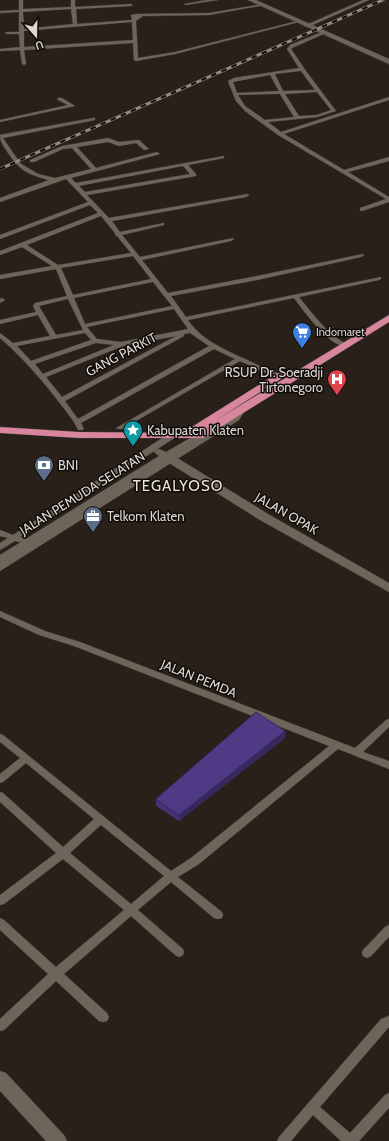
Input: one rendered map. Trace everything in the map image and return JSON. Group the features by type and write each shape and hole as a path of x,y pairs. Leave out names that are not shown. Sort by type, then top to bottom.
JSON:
{"highway":[{"path":"42,431 78,426 197,433 242,410 389,310"},
{"path":"197,433 279,377 389,318"},
{"path":"0,430 42,431 79,435 143,436 171,432"}],"main road":[{"path":"251,0 297,22 389,62"},
{"name":"JALAN PEMUDA SELATAN","path":"0,553 84,504 116,488 166,456 197,433"},
{"name":"JALAN OPAK","path":"166,456 253,510 389,588"},
{"name":"JALAN PEMUDA SELATAN","path":"0,560 22,540"},
{"path":"0,1079 58,1141"}],"street":[{"path":"21,0 22,49 24,64"},
{"path":"73,0 76,25"},
{"path":"182,0 196,15"},
{"path":"186,4 216,0"},
{"path":"306,26 367,0"},
{"path":"0,12 131,2 136,41 136,60 175,53 297,22"},
{"path":"133,15 158,18 220,13 262,6"},
{"path":"134,22 141,16"},
{"path":"7,33 76,25 142,22"},
{"path":"324,33 289,49 302,69 334,111"},
{"path":"0,50 136,41"},
{"path":"302,69 231,80 244,107 266,121 280,134 389,200"},
{"path":"272,74 297,117"},
{"path":"237,94 318,91"},
{"path":"280,134 389,98"},
{"path":"0,121 73,106 60,99"},
{"path":"266,121 317,116 358,104"},
{"path":"55,180 36,175 18,164 0,137 93,119"},
{"path":"32,161 62,148 108,140 119,144 137,141 146,149"},
{"path":"73,146 96,170"},
{"path":"0,200 55,180 68,178 157,154"},
{"path":"76,185 222,157"},
{"path":"343,172 389,159"},
{"path":"84,194 194,175 184,164"},
{"path":"157,169 167,180"},
{"path":"68,178 108,220 185,319 191,331 214,346 279,377"},
{"path":"108,220 246,195"},
{"path":"362,209 389,200"},
{"path":"0,238 92,202"},
{"path":"0,253 101,214"},
{"path":"118,234 162,224"},
{"path":"0,277 136,257 231,239"},
{"path":"22,244 58,268 85,328 95,341"},
{"path":"166,295 257,278 361,255"},
{"path":"185,319 379,278"},
{"path":"53,336 36,306 37,304 155,280"},
{"path":"295,296 340,344"},
{"path":"12,345 176,307"},
{"path":"0,322 41,313"},
{"path":"43,376 121,344 191,331"},
{"name":"GANG PARKIT","path":"61,400 191,331"},
{"path":"0,335 43,376 78,426 214,346"},
{"path":"31,363 95,341 121,344"},
{"path":"120,428 240,358"},
{"path":"166,456 237,420 242,410"},
{"path":"0,568 84,504 171,432"},
{"path":"0,533 22,540"},
{"path":"0,547 22,540"},
{"name":"JALAN PEMDA","path":"0,614 42,633 77,644 389,765"},
{"path":"357,752 389,722"},
{"path":"0,737 25,759 218,915"},
{"path":"0,1026 56,974 170,877 195,861 337,745"},
{"path":"0,779 25,759"},
{"path":"0,796 63,853 180,952"},
{"path":"0,901 63,853 100,820"},
{"path":"0,923 103,1016"},
{"path":"368,954 389,930"},
{"path":"283,1141 384,1023 389,1021"},
{"path":"312,1107 351,1141 389,1099"}],"building":[{"path":"256,712 285,731 179,815 156,799"}],"railway":[{"path":"0,169 383,0"}],"place":[{"name":"Indomaret","path":"302,349"},
{"name":"RSUP Dr. Soeradji Tirtonegoro","path":"337,396"},
{"name":"Kabupaten Klaten","path":"133,447"},
{"name":"BNI","path":"44,482"},
{"name":"Telkom Klaten","path":"93,533"}],"district":[{"name":"TEGALYOSO","path":"178,486"}]}
